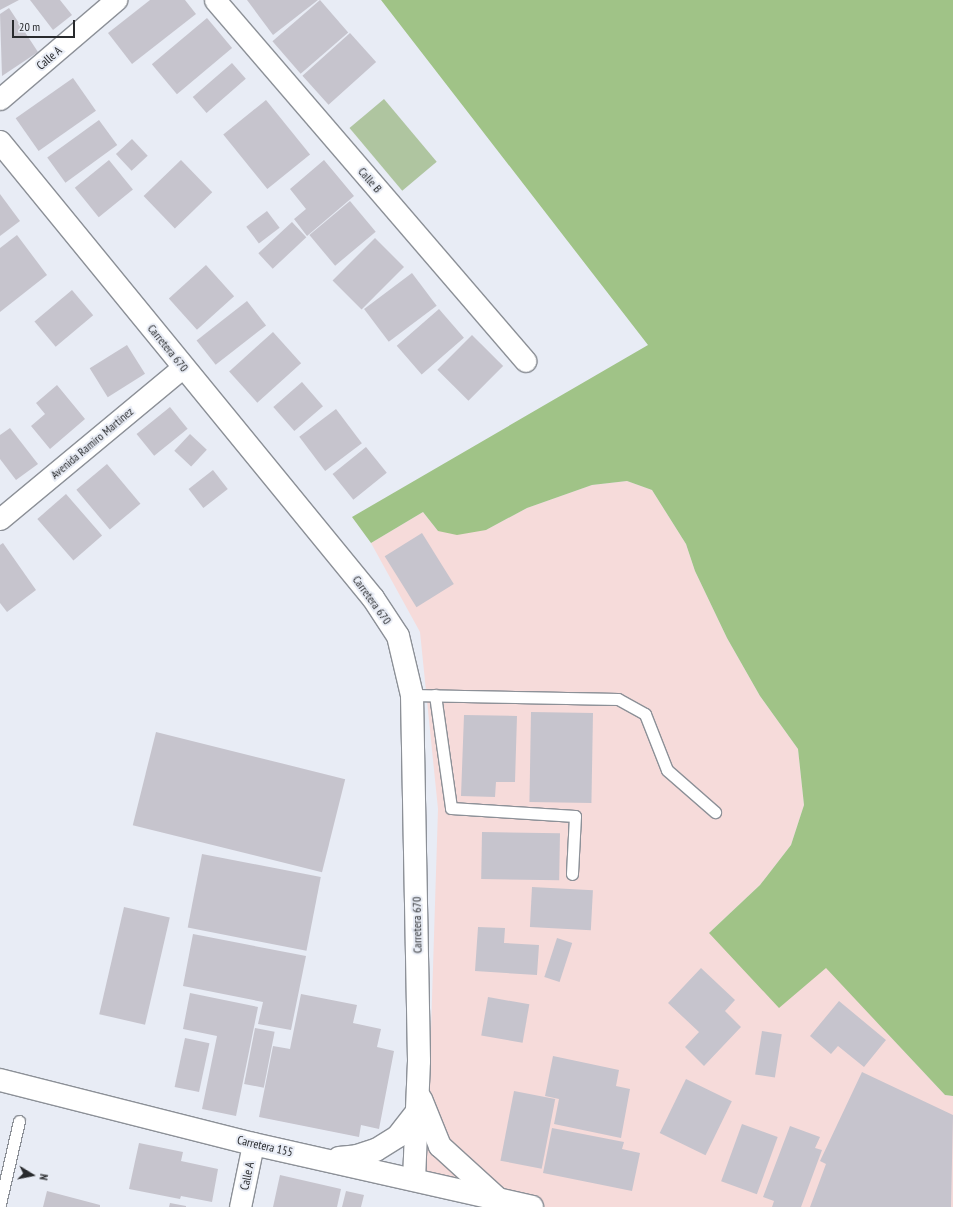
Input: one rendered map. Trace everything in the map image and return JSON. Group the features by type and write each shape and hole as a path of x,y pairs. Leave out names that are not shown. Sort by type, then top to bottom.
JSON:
{"street":[{"name":"Calle A","path":"0,100 116,0"},
{"name":"Calle B","path":"215,0 526,361"},
{"name":"Carretera 670","path":"0,142 373,598 398,636 412,695 418,1102 414,1179"},
{"name":"Avenida Ramiro Martínez","path":"0,519 183,367"},
{"name":"Carretera 155","path":"0,1080 253,1144 414,1179 532,1207"},
{"path":"325,1159 358,1156 376,1150 398,1136 418,1102"},
{"path":"418,1102 440,1146 498,1199"},
{"name":"Calle A","path":"240,1207 253,1144"}],"lane":[{"path":"412,695 618,699 645,714 667,770 715,812"},
{"path":"435,695 451,808 575,816 572,874"},
{"path":"0,1204 20,1121"}],"shaded area":[{"path":"627,481 652,490 686,544 695,571 727,638 760,696 798,749 804,805 791,845 760,885 709,933 826,967 945,1095 953,1096 953,1207 499,1207 426,1189 438,809 420,632 371,543 423,512 438,531 486,530 527,508 592,485"}],"green space":[{"path":"381,0 953,0 953,1096 945,1095 826,968 779,1008 709,933 760,885 791,845 804,805 798,749 760,696 727,638 695,571 686,544 652,490 627,481 592,485 527,508 486,530 457,535 438,531 423,512 371,543 352,517 648,345"},
{"path":"384,99 437,162 402,191 350,128"}],"building":[{"path":"0,0 19,0 0,10"},
{"path":"30,0 60,0 72,15 53,30"},
{"path":"150,0 185,0 196,14 132,64 108,33"},
{"path":"247,0 318,0 273,35"},
{"path":"320,0 348,32 301,74 272,41"},
{"path":"9,8 38,52 2,76 0,14"},
{"path":"207,18 232,48 177,94 152,64"},
{"path":"350,33 376,62 329,105 302,76"},
{"path":"232,63 246,79 207,113 193,97"},
{"path":"73,78 96,111 39,151 16,118"},
{"path":"266,100 310,154 267,189 223,135"},
{"path":"99,120 117,145 65,183 47,158"},
{"path":"132,139 148,156 132,171 116,154"},
{"path":"109,160 133,190 99,217 75,188"},
{"path":"181,160 212,192 175,228 144,196"},
{"path":"324,160 354,196 307,236 294,219 306,209 290,189"},
{"path":"0,194 20,221 0,236"},
{"path":"350,201 376,232 335,266 309,235"},
{"path":"267,211 280,228 259,243 246,227"},
{"path":"292,222 306,237 273,269 258,253"},
{"path":"17,235 47,275 0,312 0,248"},
{"path":"375,238 404,267 362,309 333,280"},
{"path":"206,265 234,296 197,330 169,298"},
{"path":"412,273 437,306 389,342 364,309"},
{"path":"72,290 93,315 56,347 34,321"},
{"path":"247,301 266,325 216,365 197,340"},
{"path":"439,309 464,338 422,374 397,346"},
{"path":"273,332 301,363 257,403 229,371"},
{"path":"472,335 503,366 468,401 437,370"},
{"path":"127,345 145,374 108,397 90,368"},
{"path":"302,382 323,406 294,431 273,407"},
{"path":"57,385 85,419 50,449 31,426 45,414 36,403"},
{"path":"170,407 188,429 154,456 137,434"},
{"path":"336,409 362,443 325,471 299,437"},
{"path":"10,428 38,464 16,480 0,459 0,435"},
{"path":"190,434 207,450 191,467 174,451"},
{"path":"366,447 387,473 353,500 333,474"},
{"path":"107,464 140,504 110,530 76,490"},
{"path":"213,470 228,489 203,508 189,489"},
{"path":"66,494 102,536 73,560 37,519"},
{"path":"422,533 454,584 416,607 385,556"},
{"path":"3,543 36,590 7,612 0,603 0,545"},
{"path":"531,712 593,713 591,803 529,802"},
{"path":"464,715 517,716 515,782 496,782 495,797 461,796"},
{"path":"156,732 345,779 322,872 133,825"},
{"path":"482,832 560,833 559,880 481,879"},
{"path":"202,854 321,877 306,951 188,928"},
{"path":"532,887 593,890 591,930 530,927"},
{"path":"124,907 170,918 145,1025 99,1014"},
{"path":"478,927 505,928 504,943 539,945 537,975 475,971"},
{"path":"193,934 306,956 291,1030 258,1024 263,1002 183,986"},
{"path":"557,938 572,943 560,982 544,977"},
{"path":"701,968 735,1000 725,1011 741,1027 704,1066 685,1047 699,1032 668,1003"},
{"path":"190,993 258,1007 236,1116 202,1109 217,1036 183,1029"},
{"path":"301,994 357,1005 353,1023 381,1029 377,1047 394,1051 379,1129 361,1125 359,1137 259,1117 273,1046 290,1049"},
{"path":"488,997 529,1004 523,1043 481,1035"},
{"path":"839,1001 886,1040 864,1067 838,1046 831,1054 810,1036"},
{"path":"255,1028 275,1032 264,1088 244,1084"},
{"path":"762,1031 782,1034 775,1078 755,1074"},
{"path":"185,1038 209,1043 199,1092 175,1087"},
{"path":"553,1056 619,1070 616,1086 630,1089 621,1138 554,1124 559,1099 545,1096"},
{"path":"862,1072 953,1115 951,1207 810,1207 826,1164 820,1161"},
{"path":"686,1079 732,1101 706,1155 660,1133"},
{"path":"514,1091 555,1099 542,1169 500,1161"},
{"path":"742,1124 778,1137 757,1194 721,1181"},
{"path":"790,1126 820,1137 815,1148 822,1150 801,1207 772,1207 774,1201 763,1197"},
{"path":"552,1128 624,1142 622,1149 640,1153 632,1191 543,1173"},
{"path":"139,1143 183,1152 181,1161 218,1169 212,1202 181,1196 180,1199 129,1189"},
{"path":"280,1175 341,1189 337,1207 273,1207"},
{"path":"47,1191 100,1205 100,1207 43,1207"},
{"path":"346,1191 364,1195 361,1207 342,1207"},
{"path":"170,1203 186,1206 186,1207 169,1207"}]}
